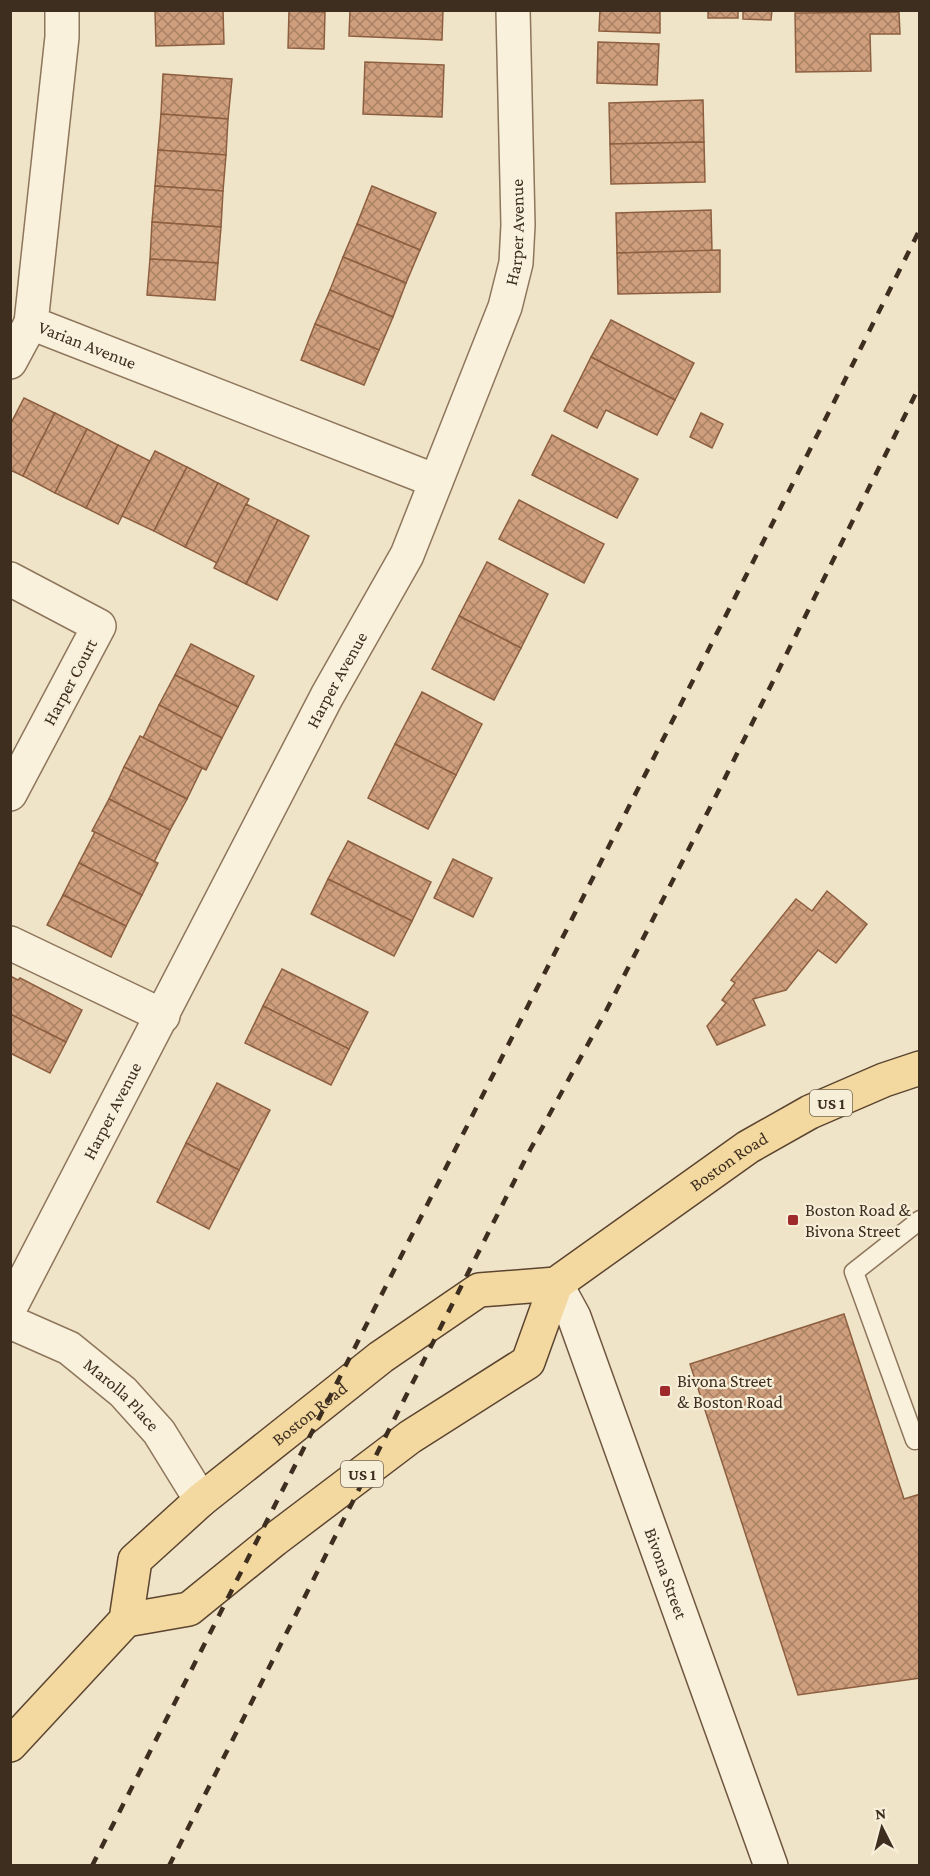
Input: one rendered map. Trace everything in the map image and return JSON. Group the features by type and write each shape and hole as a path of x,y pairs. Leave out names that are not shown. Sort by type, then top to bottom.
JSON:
{"main road":[{"name":"Boston Road","path":"126,1620 135,1560 201,1500 381,1357 479,1290 556,1284 748,1147 810,1112 884,1080 920,1068"},
{"name":"US 1","path":"126,1620 189,1609 274,1540 410,1437 528,1362 556,1284"},
{"path":"10,1745 126,1620"}],"street":[{"name":"Varian Avenue","path":"62,10 62,37 31,323 436,481"},
{"name":"Harper Avenue","path":"10,1308 327,696 407,555 505,307 516,263 519,225 513,10"},
{"path":"10,362 31,323"},
{"name":"Harper Court","path":"10,579 99,626 10,794"},
{"path":"10,943 163,1016"},
{"name":"Bivona Street","path":"556,1284 574,1317 771,1866"},
{"name":"Marolla Place","path":"10,1322 69,1348 123,1392 159,1432 201,1500"}],"lane":[{"path":"920,1220 854,1272 915,1440 920,1438"}],"building":[{"path":"155,10 223,10 224,44 156,46"},
{"path":"350,10 443,10 442,40 349,36"},
{"path":"600,10 660,10 660,33 599,31"},
{"path":"708,10 738,10 738,18 708,18"},
{"path":"743,10 772,10 771,20 743,19"},
{"path":"289,11 325,12 324,49 288,48"},
{"path":"899,12 900,34 870,34 871,71 796,72 795,13"},
{"path":"598,42 659,44 657,85 597,83"},
{"path":"365,62 444,65 442,117 363,114"},
{"path":"163,74 232,79 228,119 161,114"},
{"path":"703,100 704,142 610,144 609,103"},
{"path":"161,114 228,119 226,155 158,150"},
{"path":"704,142 705,182 611,184 610,144"},
{"path":"158,150 226,155 223,191 155,186"},
{"path":"155,186 223,191 221,227 152,222"},
{"path":"372,186 436,213 420,250 357,224"},
{"path":"711,210 712,251 617,253 616,213"},
{"path":"152,222 221,227 218,263 150,259"},
{"path":"357,224 420,250 406,283 343,257"},
{"path":"720,250 720,292 618,294 617,253"},
{"path":"343,257 406,283 393,317 330,290"},
{"path":"150,259 218,263 215,300 147,295"},
{"path":"330,290 393,317 379,350 315,324"},
{"path":"611,320 694,363 675,400 591,357"},
{"path":"315,324 379,350 364,385 301,360"},
{"path":"591,357 675,400 657,435 606,410 597,428 564,411"},
{"path":"24,398 55,413 23,476 10,470 10,425"},
{"path":"55,413 87,429 55,493 23,476"},
{"path":"701,413 723,424 712,448 690,437"},
{"path":"87,429 118,445 86,508 55,493"},
{"path":"552,435 638,479 617,518 532,475"},
{"path":"118,445 150,461 118,524 86,508"},
{"path":"155,451 187,467 154,531 122,516"},
{"path":"187,467 218,483 185,547 154,531"},
{"path":"218,483 249,499 217,563 185,547"},
{"path":"519,500 604,544 584,583 499,539"},
{"path":"246,504 278,520 246,584 214,568"},
{"path":"278,520 309,536 277,600 246,584"},
{"path":"487,562 548,594 521,648 459,616"},
{"path":"459,616 521,648 494,700 432,669"},
{"path":"191,644 254,676 238,707 175,675"},
{"path":"175,675 238,707 222,738 159,705"},
{"path":"422,692 482,724 456,775 395,744"},
{"path":"159,705 222,738 206,770 143,738"},
{"path":"140,736 202,768 187,799 124,767"},
{"path":"395,744 456,775 428,829 368,798"},
{"path":"124,767 187,799 170,830 109,799"},
{"path":"109,799 170,830 154,862 92,831"},
{"path":"95,832 158,863 142,895 79,863"},
{"path":"348,841 431,882 412,921 328,879"},
{"path":"453,859 492,878 473,917 434,898"},
{"path":"79,863 142,895 126,926 63,895"},
{"path":"328,879 412,921 394,956 311,914"},
{"path":"827,891 867,924 836,963 818,950 786,990 753,999 765,1025 717,1045 707,1026 726,1003 722,1000 735,983 731,980 796,899 812,911"},
{"path":"63,895 126,926 111,957 47,925"},
{"path":"282,969 368,1012 349,1049 263,1006"},
{"path":"10,976 18,980 20,978 82,1010 66,1042 10,1014"},
{"path":"263,1006 349,1049 331,1085 245,1043"},
{"path":"10,1014 66,1042 50,1073 10,1053"},
{"path":"217,1083 270,1110 239,1170 186,1143"},
{"path":"186,1143 239,1170 209,1229 157,1202"},
{"path":"844,1314 904,1499 920,1494 920,1678 798,1695 690,1364"}],"railway":[{"path":"92,1866 920,229"},
{"path":"169,1866 530,1150 605,1013 722,784 920,385"}],"place":[{"name":"Boston Road & Bivona Street","path":"793,1220"},
{"name":"Bivona Street & Boston Road","path":"665,1391"}]}
